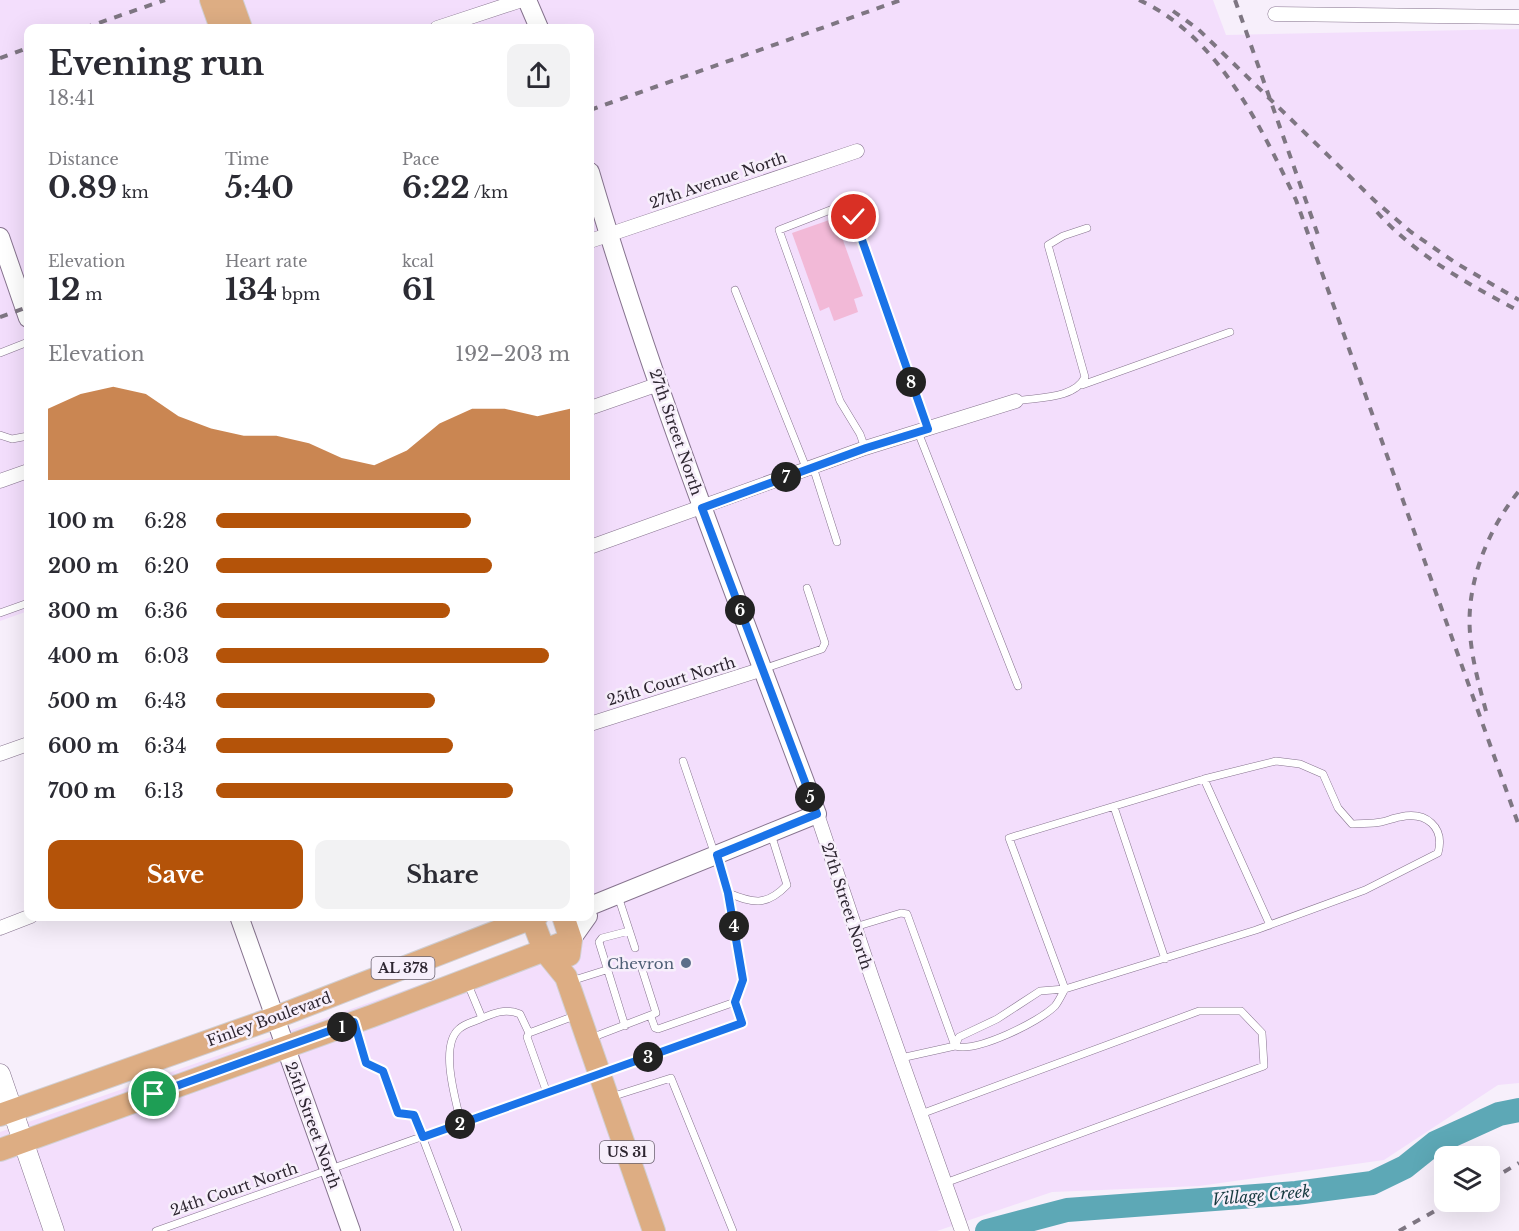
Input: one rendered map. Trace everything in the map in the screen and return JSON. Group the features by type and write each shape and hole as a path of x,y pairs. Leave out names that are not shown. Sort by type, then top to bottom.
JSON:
{"main road":[{"path":"211,0 220,24"},
{"path":"231,0 240,24"},
{"name":"Finley Boulevard","path":"6,1113 274,1018 523,921"},
{"name":"US 31","path":"534,921 544,950 567,979 654,1231"},
{"name":"US 31","path":"565,921 571,940 567,979"},
{"name":"AL 378","path":"0,1150 354,1022 571,940"},
{"path":"0,1074 6,1113 23,1142 54,1231"}],"street":[{"path":"449,24 522,0"},
{"path":"527,0 536,24"},
{"path":"1275,14 1519,18"},
{"name":"27th Avenue North","path":"594,239 857,151"},
{"name":"27th Street North","path":"594,186 608,234 702,508 817,814 962,1231"},
{"path":"0,237 24,306"},
{"path":"594,407 659,384"},
{"path":"594,546 866,448 1017,401"},
{"path":"0,481 24,472"},
{"name":"25th Court North","path":"594,723 763,669"},
{"path":"0,754 24,745"},
{"path":"594,909 618,896 817,814"},
{"path":"0,928 24,919"},
{"name":"25th Street North","path":"241,921 351,1231"},
{"path":"571,940 584,921"}],"lane":[{"path":"866,448 861,434 840,401 779,230 838,207 854,217 923,430 1018,686"},
{"path":"1082,385 1085,377 1083,366 1048,245 1063,236 1087,228"},
{"path":"735,290 810,469 837,542"},
{"path":"1017,401 1068,393 1082,385 1230,332"},
{"path":"0,353 24,344"},
{"path":"0,435 12,439 24,437"},
{"path":"763,669 822,649 825,643 807,588"},
{"path":"0,613 24,604"},
{"path":"651,1017 655,1028 658,1029 735,1002 743,980 728,893 717,855 683,761"},
{"path":"955,1046 959,1036 997,1019 1040,991 1065,989 1165,959 1270,925 1365,890 1438,853 1441,841 1438,831 1427,820 1418,816 1402,816 1382,822 1352,824 1338,808 1323,774 1300,764 1276,761 1204,779 1009,838 1065,989"},
{"path":"1204,779 1270,925"},
{"path":"1114,807 1165,959"},
{"path":"728,893 753,902 777,896 787,885 771,833"},
{"path":"618,896 635,948"},
{"path":"855,927 901,913 907,914 955,1046"},
{"path":"625,1026 599,942 602,938 629,931"},
{"path":"588,1039 651,1017 656,1013 640,963"},
{"path":"567,979 606,970"},
{"path":"466,980 483,1018"},
{"path":"900,1058 955,1046 962,1048 977,1045 1024,1027 1055,1006 1065,989"},
{"name":"24th Court North","path":"156,1231 742,1023 735,1002"},
{"path":"461,1123 450,1066 450,1045 458,1029 483,1018 510,1010 520,1014 529,1034 528,1043 547,1093"},
{"path":"921,1114 1199,1011 1241,1011 1262,1033 1264,1066 945,1183"},
{"path":"529,1034 580,1014"},
{"path":"354,1022 366,1063 383,1071 398,1113 414,1115 458,1231"},
{"path":"609,1098 671,1078 733,1231"}],"shaded area":[{"path":"0,0 1213,0 1226,35 1519,29 1519,1083 1498,1085 1384,1160 1199,1186 1052,1192 937,1231 0,1231 0,1132 585,927 588,921 594,921 594,24 24,24 24,612 0,621"}],"building":[{"path":"835,218 863,296 854,299 858,312 834,321 829,307 820,311 792,233"}],"waterway":[{"name":"Village Creek","path":"987,1231 1067,1210 1296,1193 1372,1183 1405,1167 1435,1143 1499,1114 1519,1110"}],"railway":[{"path":"96,24 165,0"},
{"path":"594,109 901,0"},
{"path":"1139,0 1167,16 1192,36 1214,59 1234,85 1251,113 1296,200 1519,826"},
{"path":"1235,0 1318,235"},
{"path":"1173,11 1198,29 1375,201 1411,232 1456,263 1519,300"},
{"path":"0,58 24,49"},
{"path":"1377,212 1408,242 1443,268 1519,311"},
{"path":"0,317 24,308"},
{"path":"1486,711 1471,643 1472,595 1481,558 1489,539 1519,491"},
{"path":"1500,1174 1519,1163"},
{"path":"1399,1231 1434,1211"}],"place":[{"name":"Chevron","path":"686,963"}],"route":[{"path":"154,1094 354,1022 366,1063 375,1065 383,1071 398,1113 414,1115 423,1137 742,1023 735,1002 743,980 728,893 717,855 817,814 702,508 866,448 928,429 924,411 902,359 854,217"}]}
